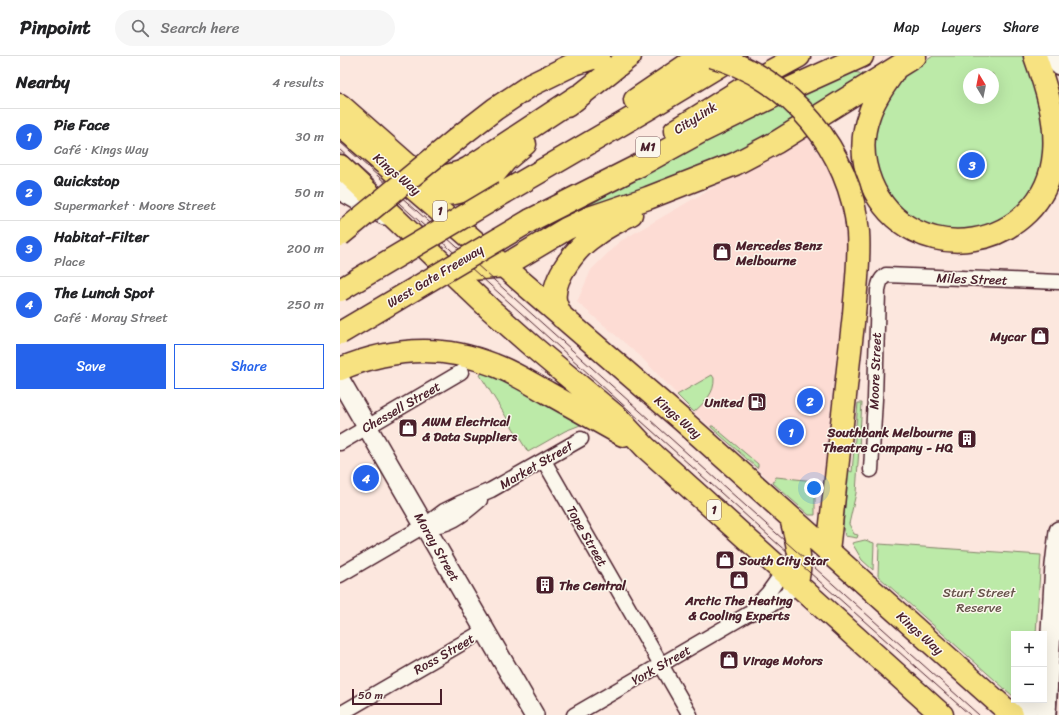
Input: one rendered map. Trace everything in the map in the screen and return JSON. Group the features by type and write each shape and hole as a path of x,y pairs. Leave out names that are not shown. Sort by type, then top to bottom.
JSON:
{"highway":[{"path":"340,235 495,109 531,85 574,64 599,56"},
{"path":"413,188 426,194 436,195 475,188 483,184 498,171 514,153 578,96 630,56"},
{"path":"505,192 700,56"},
{"path":"711,56 741,67 761,78 798,106 820,132 832,151 849,189 858,231 859,253 854,314 828,551"},
{"name":"M1","path":"340,290 735,56"},
{"name":"CityLink","path":"531,220 764,75 798,56"},
{"path":"531,220 638,166 700,132 778,94 862,56"},
{"path":"498,171 450,271 504,266 578,223 696,180 735,164 778,142 915,56"},
{"path":"896,69 875,100 869,114 864,133 863,150 872,186 888,210 903,224 912,229 932,238 949,241 972,241 994,234 1016,222 1026,214 1035,203 1048,182 1054,154 1054,126 1048,95 1035,56"},
{"path":"340,105 408,165 423,175 434,178 451,175 469,168 578,96"},
{"name":"Kings Way","path":"340,125 610,357 1009,712"},
{"name":"1","path":"344,178 401,225 533,347 618,418 644,447 852,632 942,715"},
{"path":"562,316 557,308 555,298 556,288 564,270 581,246 608,227 696,180"},
{"name":"West Gate Freeway","path":"340,333 531,220"},
{"path":"340,369 361,361 387,354 416,351 442,351 490,363 532,384 644,447"},
{"path":"790,578 799,570 799,559 791,518"}],"street":[{"path":"1052,56 1059,65"},
{"name":"Miles Street","path":"886,275 1059,282"},
{"name":"Moore Street","path":"870,470 875,400 878,291 880,280 886,275"},
{"name":"Chessell Street","path":"340,443 461,372"},
{"name":"Moray Street","path":"340,380 534,715"},
{"name":"Market Street","path":"340,575 424,526 438,526 448,523 470,508 491,490 581,439"},
{"name":"Tope Street","path":"544,461 690,715"},
{"path":"1047,667 1059,531"},
{"name":"York Street","path":"574,715 748,614 767,607 781,599 789,593 790,578"},
{"name":"Ross Street","path":"340,714 485,630"},
{"path":"1009,712 1029,707 1036,703"},
{"path":"1045,703 1046,715"}],"shaded area":[{"path":"806,134 833,177 843,208 849,244 844,299 830,408 824,513 815,515 809,515 694,412 640,356 577,302 591,270 619,242"}],"green space":[{"path":"933,56 1026,56 1035,79 1044,126 1044,156 1035,185 1018,209 980,232 924,229 882,195 870,128 898,80"},
{"path":"848,72 868,75 788,127 702,168 586,207 676,155"},
{"path":"485,371 513,384 583,424 565,431 528,452 480,375"},
{"path":"712,375 714,378 714,383 711,393 694,412 677,395"},
{"path":"858,403 862,403 856,493 849,524 854,534 858,535 857,538 845,536 843,527 848,470 852,472"},
{"path":"713,426 758,464 757,468 711,427"},
{"path":"776,477 815,481 815,515 809,515 773,483"},
{"path":"865,540 874,543 873,570 862,560 852,543"},
{"name":"Sturt Street Reserve","path":"879,544 1041,555 1036,631 1011,631 1011,694 878,576"}],"tram line":[{"path":"340,142 979,715"},
{"path":"340,150 970,715"},
{"path":"1056,715 1059,661"}],"place":[{"name":"Habitat-Filter","path":"972,165"},
{"name":"Mercedes Benz Melbourne","path":"722,252"},
{"name":"Mycar","path":"1040,336"},
{"name":"Quickstop","path":"810,401"},
{"name":"United","path":"757,402"},
{"name":"AWM Electrical & Data Suppliers","path":"408,428"},
{"name":"Pie Face","path":"791,432"},
{"name":"Southbank Melbourne Theatre Company - HQ","path":"967,439"},
{"name":"The Lunch Spot","path":"366,478"},
{"name":"South City Star","path":"725,560"},
{"name":"Arctic The Heating & Cooling Experts","path":"739,580"},
{"name":"The Central","path":"545,585"},
{"name":"Virage Motors","path":"729,660"}]}
